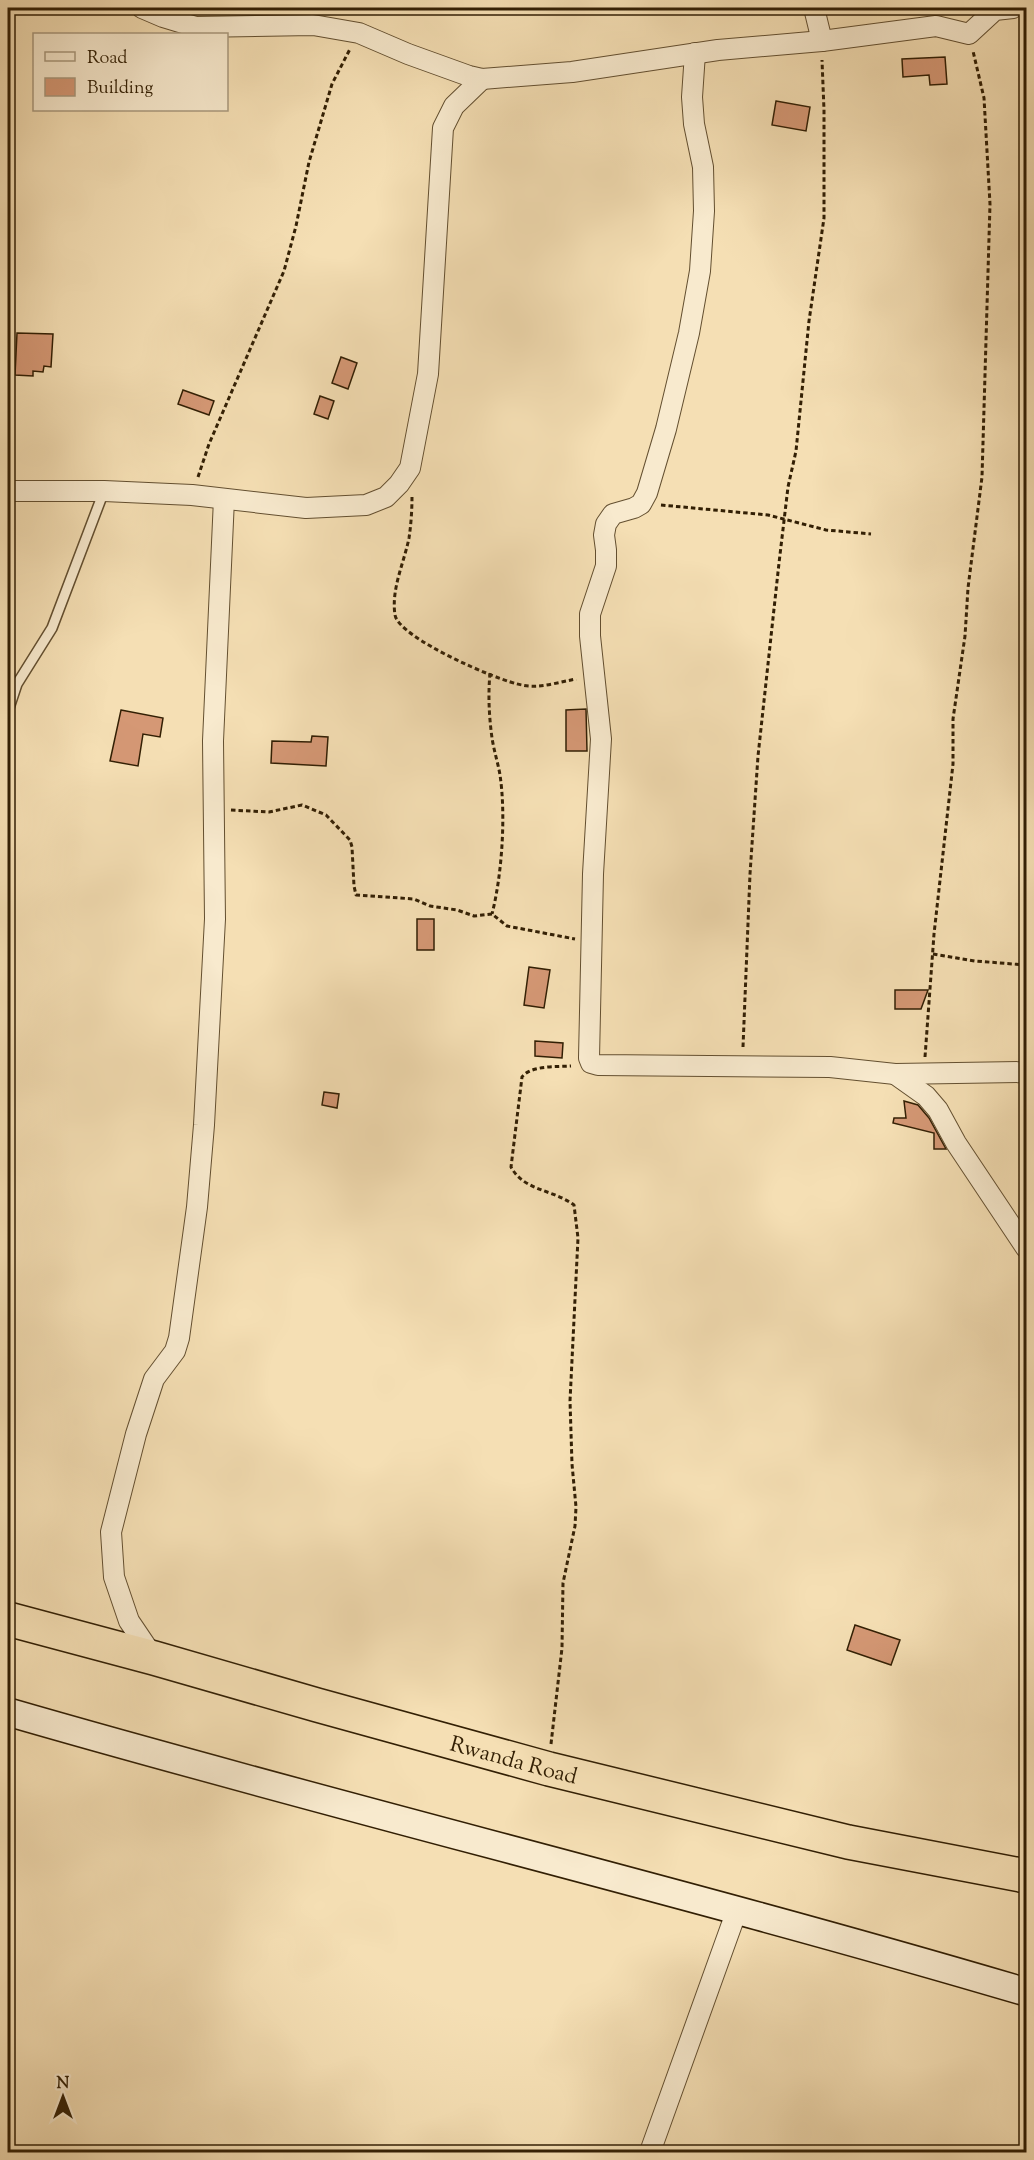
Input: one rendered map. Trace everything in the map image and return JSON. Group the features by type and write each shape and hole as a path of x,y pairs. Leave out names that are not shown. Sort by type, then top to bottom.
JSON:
{"highway":[{"name":"Rwanda Road","path":"8,1619 549,1769 848,1842 1026,1876"}],"street":[{"path":"142,8 196,27 313,25 359,33 408,54 482,79 572,72 695,53 822,41 936,26 969,34"},
{"path":"814,8 822,41"},
{"path":"969,34 976,8"},
{"path":"969,34 995,10 1013,8"},
{"path":"695,53 692,97 694,124 703,167 704,211 700,271 689,333 666,429 653,475 641,504 613,514 606,524 604,535 606,566 590,614 590,636 601,740 593,874 588,1048 591,1063 598,1065 830,1067 895,1074 1026,1072"},
{"path":"8,491 104,491 192,495 306,508 366,505 386,497 410,468 428,374 443,128 454,106 482,79"},
{"path":"154,1658 129,1621 114,1577 111,1532 136,1434 154,1379 175,1352 189,1275 204,1125 215,919 214,720 224,499"},
{"path":"895,1074 926,1096 938,1110 956,1143 1026,1248"},
{"path":"8,1712 284,1790 844,1938 1026,1992"},
{"path":"650,2152 737,1910"}],"lane":[{"path":"8,711 17,684 52,628 104,491"}],"path":[{"path":"192,495 209,444 284,271 309,162 332,84 359,33"},
{"path":"924,1074 933,954 953,764 953,719 965,636 968,588 982,477 990,204 984,98 969,34"},
{"path":"742,1067 747,922 758,756 788,487 796,451 809,321 824,218 825,121 822,41"},
{"path":"410,468 413,498 409,537 395,599 395,617 404,629 437,651 523,686 541,686 595,675"},
{"path":"641,504 758,514 785,518 826,530 871,534"},
{"path":"490,673 488,703 492,740 500,777 501,822 497,895 492,914"},
{"path":"213,809 269,812 302,805 326,815 350,840 356,895 414,898 430,906 457,910 474,916 492,914 507,926 568,939 592,940"},
{"path":"933,954 975,961 1026,965"},
{"path":"549,1769 562,1648 563,1583 573,1536 576,1507 570,1401 579,1238 574,1205 563,1197 525,1184 515,1175 511,1167 520,1089 525,1073 531,1070 591,1063"}],"building":[{"path":"945,57 947,84 930,85 929,75 903,77 902,59"},
{"path":"776,101 810,107 806,131 772,125"},
{"path":"17,333 53,334 51,367 44,366 43,372 33,371 33,376 15,375"},
{"path":"341,357 357,363 348,389 332,383"},
{"path":"183,390 214,401 209,415 178,404"},
{"path":"320,396 334,401 328,419 314,414"},
{"path":"586,709 587,751 566,751 566,710"},
{"path":"121,710 163,718 160,737 143,734 138,766 110,761"},
{"path":"312,736 328,737 326,766 271,763 272,741 311,742"},
{"path":"417,919 434,919 434,950 417,950"},
{"path":"529,967 550,970 544,1008 524,1005"},
{"path":"895,990 928,990 921,1009 895,1009"},
{"path":"535,1041 563,1043 562,1058 535,1056"},
{"path":"324,1092 339,1094 337,1108 322,1105"},
{"path":"904,1101 918,1105 929,1118 946,1149 934,1149 934,1133 893,1123 894,1118 906,1118"},
{"path":"855,1625 900,1640 891,1665 847,1650"}]}
